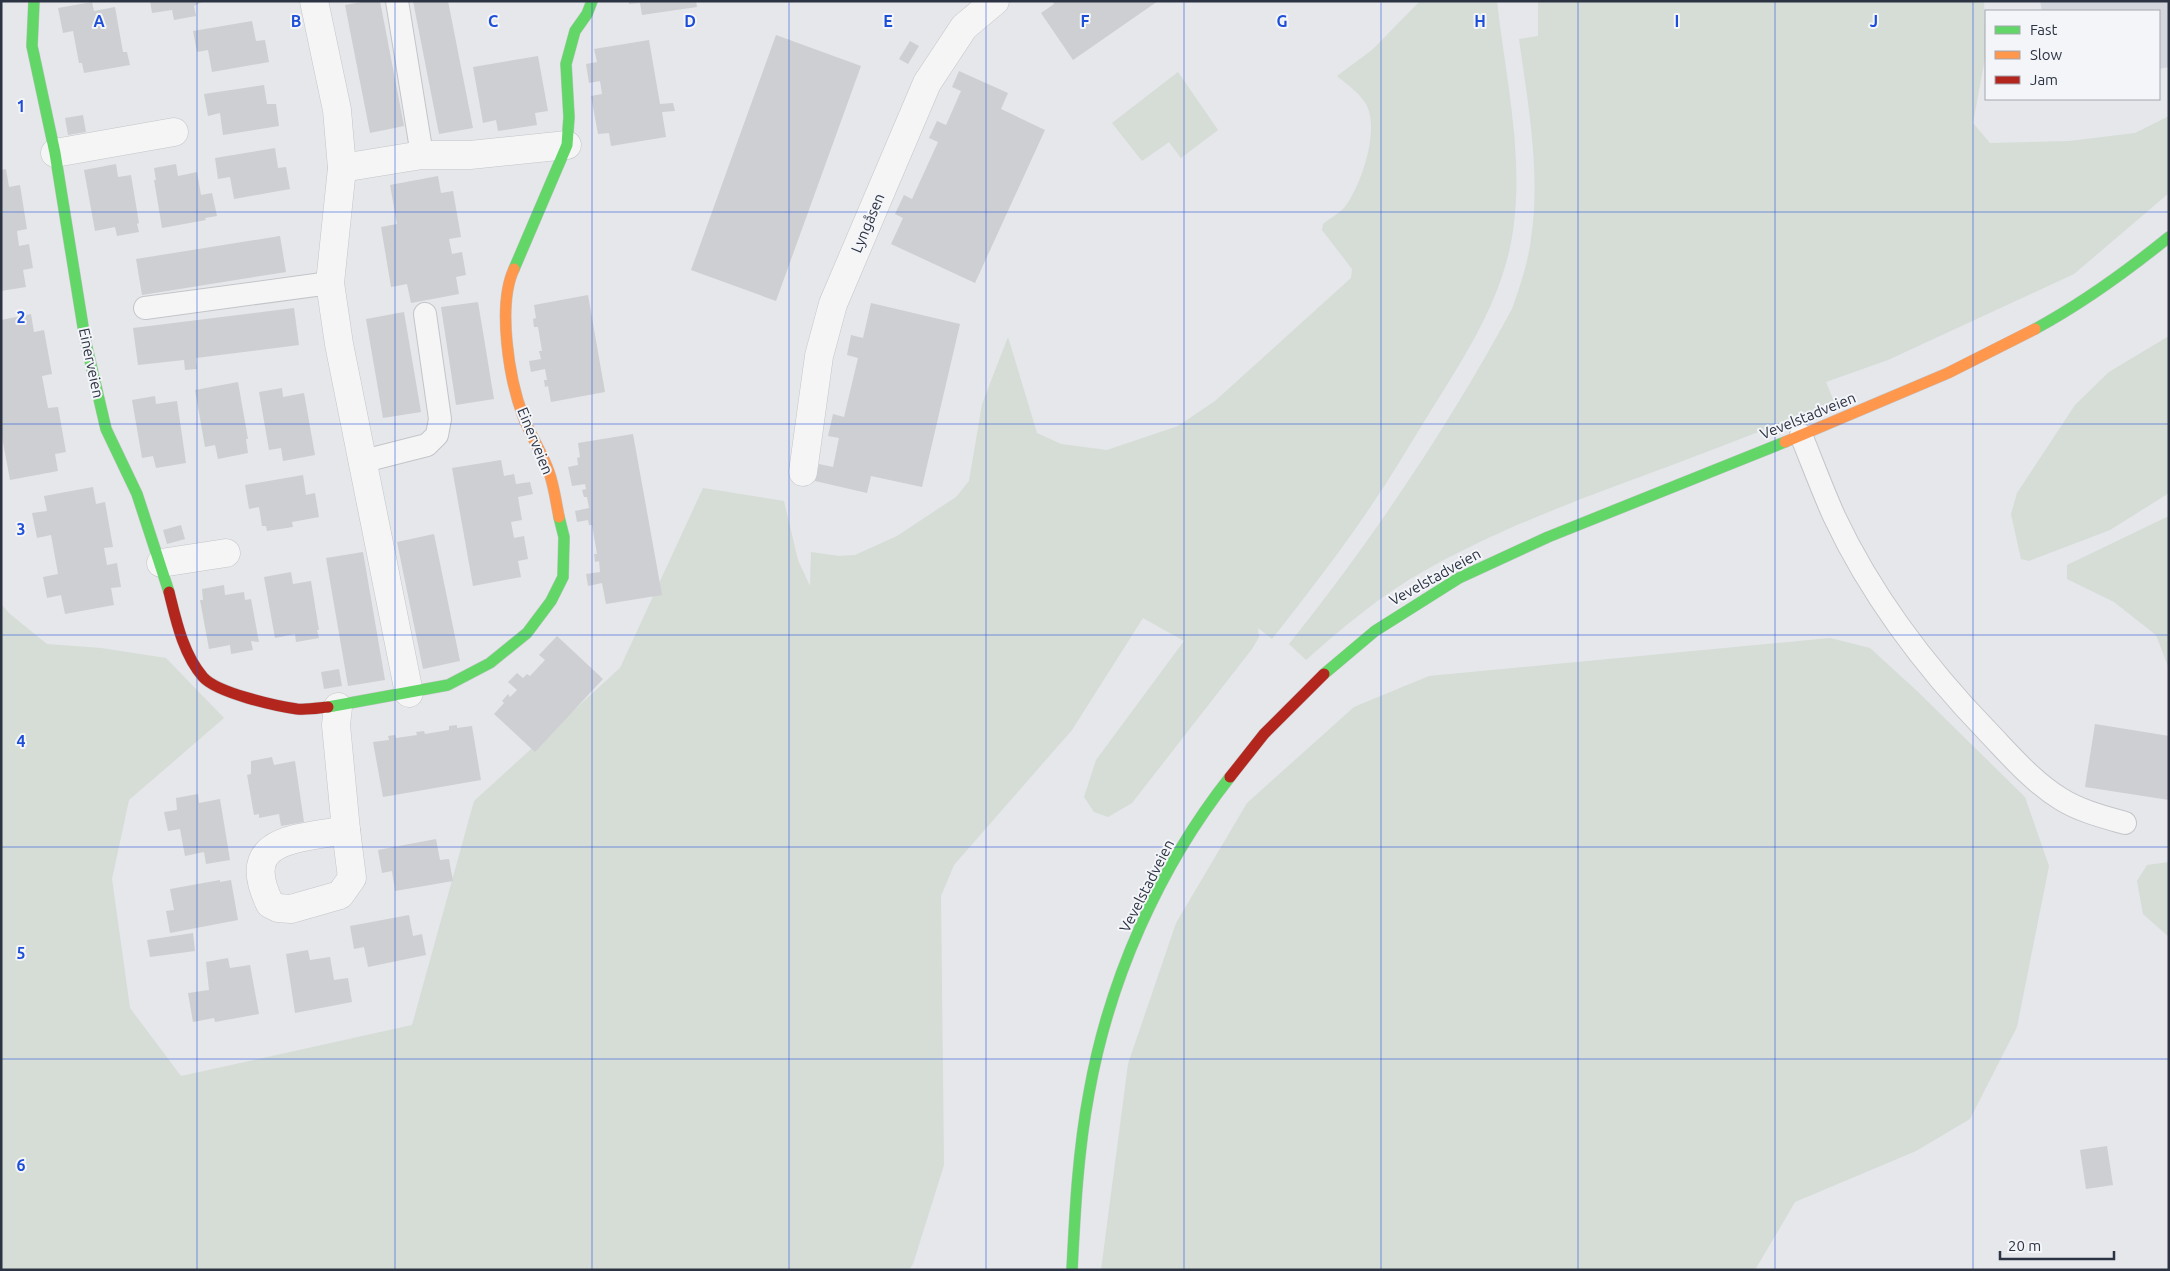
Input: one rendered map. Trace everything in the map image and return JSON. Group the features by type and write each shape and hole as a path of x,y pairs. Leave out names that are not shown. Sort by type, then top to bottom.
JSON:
{"street":[{"name":"Einerveien","path":"34,1 32,46 55,153 85,339 106,429 137,494 161,563 181,639 203,677 216,687 234,694 298,709 338,707 448,685 490,663 527,633 550,601 563,577 564,537 548,472 523,415 511,370 505,301 508,280 534,226 567,144 569,117 566,64 575,31 587,14 592,1"},
{"path":"314,1 337,110 342,168 330,283 339,344 364,461 409,693"},
{"name":"Lyngåsen","path":"802,472 819,356 833,304 927,83 964,27 995,1"},
{"path":"55,153 174,132"},
{"path":"342,168 422,155 470,154 567,144"},
{"name":"Vevelstadveien","path":"1072,1270 1076,1187 1085,1114 1106,1022 1124,970 1170,869 1198,822 1220,790 1272,727 1308,689 1392,618 1439,589 1499,559 1877,404 2020,337 2091,295 2129,269 2169,237"},
{"path":"161,563 226,553"},
{"path":"338,707 336,725 346,830"}],"lane":[{"path":"397,1 422,155"},
{"path":"144,308 330,283"},
{"path":"364,461 427,445 437,435 440,419 425,314"},
{"path":"1801,435 1834,515 1863,571 1893,617 1954,697 2028,774 2061,800 2094,814 2125,823"}],"shaded area":[{"path":"1420,1 1497,1 1515,140 1516,195 1510,250 1493,300 1456,371 1386,484 1347,540 1272,639 1258,628 1259,637 1252,649 1132,803 1108,817 1094,812 1084,797 1096,760 1184,641 1143,618 1072,730 954,865 941,896 944,1165 913,1264 909,1270 1,1270 1,604 10,614 47,644 101,648 166,658 224,718 129,800 112,879 130,1008 181,1076 412,1025 474,801 620,668 703,488 784,501 798,560 810,586 811,552 839,556 855,555 897,536 956,497 969,481 982,404 1008,337 1037,433 1061,444 1107,450 1178,426 1215,401 1351,278 1352,269 1322,230 1323,224 1345,207 1353,194 1367,156 1371,129 1367,106 1354,90 1337,76 1372,50"},
{"path":"1538,1 1984,1 1985,58 1973,123 1990,143 2069,141 2135,133 2169,116 2169,193 2074,274 1888,360 1826,382 1834,402 1512,527 1453,555 1408,580 1378,601 1306,660 1289,644 1380,523 1408,481 1462,396 1512,309 1530,248 1535,189 1532,139 1519,39 1538,36"},
{"path":"2040,1 2169,1 2169,67 2160,69 2160,10 2042,10"},
{"path":"1178,72 1218,130 1181,158 1169,142 1142,161 1112,123"},
{"path":"2169,336 2169,493 2110,530 2029,561 2021,559 2011,514 2017,493 2075,405 2109,372"},
{"path":"2169,516 2169,669 2156,635 2114,602 2067,579 2067,565"},
{"path":"1830,638 1870,648 1917,691 2025,797 2049,866 2017,1027 1970,1119 1916,1151 1795,1202 1755,1270 1101,1270 1128,1064 1176,923 1247,803 1354,707 1429,676"},
{"path":"2169,862 2169,937 2143,914 2137,881 2147,865"}],"building":[{"path":"150,1 202,2 194,6 196,16 174,20 172,10 152,13"},
{"path":"380,1 404,126 370,133 345,5"},
{"path":"413,1 448,1 473,128 439,134"},
{"path":"629,1 696,1 697,7 642,15 640,3 629,4"},
{"path":"1053,1 1158,1 1073,60 1041,13 1054,4"},
{"path":"92,2 94,11 115,7 123,52 127,52 130,65 84,73 82,63 79,63 73,31 63,33 58,8"},
{"path":"252,21 256,41 265,40 269,62 212,72 208,50 197,52 193,31"},
{"path":"776,35 861,66 776,301 691,270"},
{"path":"649,40 660,104 673,103 675,111 662,112 666,137 611,146 609,133 598,134 591,96 602,94 600,81 589,83 586,64 597,62 594,49"},
{"path":"910,41 919,46 908,64 899,59"},
{"path":"538,56 548,111 535,113 537,125 498,131 496,120 483,123 473,67"},
{"path":"959,71 1008,93 1001,109 1045,130 975,283 891,244 903,218 895,214 904,195 912,199 938,142 929,138 937,121 946,125 961,91 952,87"},
{"path":"264,85 267,104 276,104 279,126 223,135 220,113 208,116 204,94"},
{"path":"83,115 86,132 68,135 65,118"},
{"path":"275,148 278,168 286,167 290,189 234,199 230,177 218,179 215,158"},
{"path":"116,164 118,177 131,175 139,223 137,224 139,232 117,236 115,227 95,231 84,170"},
{"path":"176,164 178,176 197,172 201,195 212,193 217,216 205,218 206,220 162,228 154,180 156,180 154,168"},
{"path":"6,169 9,187 20,185 27,229 17,231 19,246 29,244 33,268 23,270 26,287 1,291 1,170"},
{"path":"438,176 441,193 453,191 461,237 449,239 452,254 462,252 466,275 456,277 459,294 411,303 407,284 391,287 381,227 397,224 390,185"},
{"path":"280,236 286,272 142,295 136,259"},
{"path":"588,295 605,392 551,402 548,386 545,387 544,380 547,380 545,369 531,372 529,361 541,359 539,351 542,351 538,327 534,327 533,319 536,318 534,305"},
{"path":"478,302 494,399 456,405 441,307"},
{"path":"871,303 960,324 922,487 871,476 867,493 815,481 819,464 833,467 839,438 828,436 833,414 844,417 858,358 847,355 851,335 863,338"},
{"path":"294,308 299,345 196,358 197,369 185,370 184,360 138,365 133,328"},
{"path":"404,312 421,412 383,418 366,319"},
{"path":"31,314 34,332 44,330 52,374 42,376 48,408 58,407 66,452 55,454 58,471 10,480 1,432 1,320"},
{"path":"238,382 248,439 246,439 248,453 218,459 215,445 205,447 195,390"},
{"path":"282,388 283,397 304,393 315,455 283,461 281,448 269,450 259,392"},
{"path":"155,396 156,404 177,401 186,463 156,468 153,456 142,458 132,400"},
{"path":"633,434 662,595 606,604 602,583 588,586 586,574 600,572 599,561 595,562 594,554 597,554 592,525 589,525 588,520 577,522 575,511 589,508 587,497 584,497 582,490 586,489 585,484 572,486 568,467 578,465 577,458 580,457 578,443"},
{"path":"501,460 504,476 514,474 516,484 530,482 533,494 518,497 522,520 511,522 514,538 524,536 528,559 518,561 521,577 473,586 452,468"},
{"path":"303,475 306,495 315,493 319,517 292,522 293,527 267,531 266,526 262,526 259,507 249,509 245,485"},
{"path":"93,487 96,504 105,502 113,547 104,548 107,565 117,563 121,587 111,588 114,605 65,614 61,595 47,598 43,577 58,574 51,535 37,538 32,513 47,511 44,496"},
{"path":"181,525 185,539 167,544 163,530"},
{"path":"434,534 460,661 423,669 397,542"},
{"path":"363,552 385,680 348,686 326,558"},
{"path":"291,572 293,584 311,581 319,638 296,642 295,634 275,638 264,577"},
{"path":"224,585 225,595 244,592 245,600 251,599 259,642 251,641 253,650 231,654 230,645 209,649 200,600 203,600 202,589"},
{"path":"557,636 603,679 535,752 494,714 504,703 502,701 508,694 510,697 517,690 508,682 517,673 523,678 527,674 530,676 545,660 539,655"},
{"path":"339,669 342,686 324,689 321,672"},
{"path":"2095,724 2169,736 2169,800 2085,787"},
{"path":"457,725 457,728 472,726 481,780 383,797 373,742 389,740 388,736 395,735 396,738 417,735 416,732 424,731 425,734 449,730 449,726"},
{"path":"272,757 274,765 295,761 304,822 281,826 279,814 259,818 259,814 254,815 247,775 251,774 251,761"},
{"path":"198,794 199,803 220,799 230,860 206,864 204,852 185,856 180,829 168,831 164,812 177,810 176,798"},
{"path":"436,839 440,860 449,859 453,881 395,891 392,871 382,873 378,850"},
{"path":"220,880 220,882 231,880 238,920 170,933 166,911 174,910 170,889"},
{"path":"409,915 413,936 422,934 426,955 368,967 364,947 354,949 350,926"},
{"path":"193,933 195,951 150,957 147,940"},
{"path":"308,950 310,960 330,957 334,980 348,978 352,1002 295,1013 286,954"},
{"path":"228,958 230,968 250,965 259,1014 215,1022 214,1018 193,1022 188,993 209,990 206,962"},
{"path":"2107,1146 2113,1185 2086,1189 2080,1150"}],"traffic: fast":[{"path":"34,1 32,46 55,153 85,339 106,429 137,494 169,592"},
{"path":"514,269 567,145 569,117 566,64 575,31 587,14 592,1"},
{"path":"2035,329 2104,286 2169,237"},
{"path":"1324,674 1375,631 1459,578 1548,537 1785,442"},
{"path":"328,707 448,685 490,663 527,633 551,601 563,577 564,537 559,517"},
{"path":"1072,1270 1077,1181 1085,1115 1109,1009 1140,926 1159,887 1204,812 1230,777"}],"traffic: slow":[{"path":"514,269 506,302 507,342 513,382 523,416 551,477 559,517"},
{"path":"1785,442 1948,373 2035,329"}],"traffic: jam":[{"path":"169,592 185,647 196,668 210,683 247,698 275,705 301,709 328,707"},
{"path":"1230,777 1264,734 1324,674"}]}
